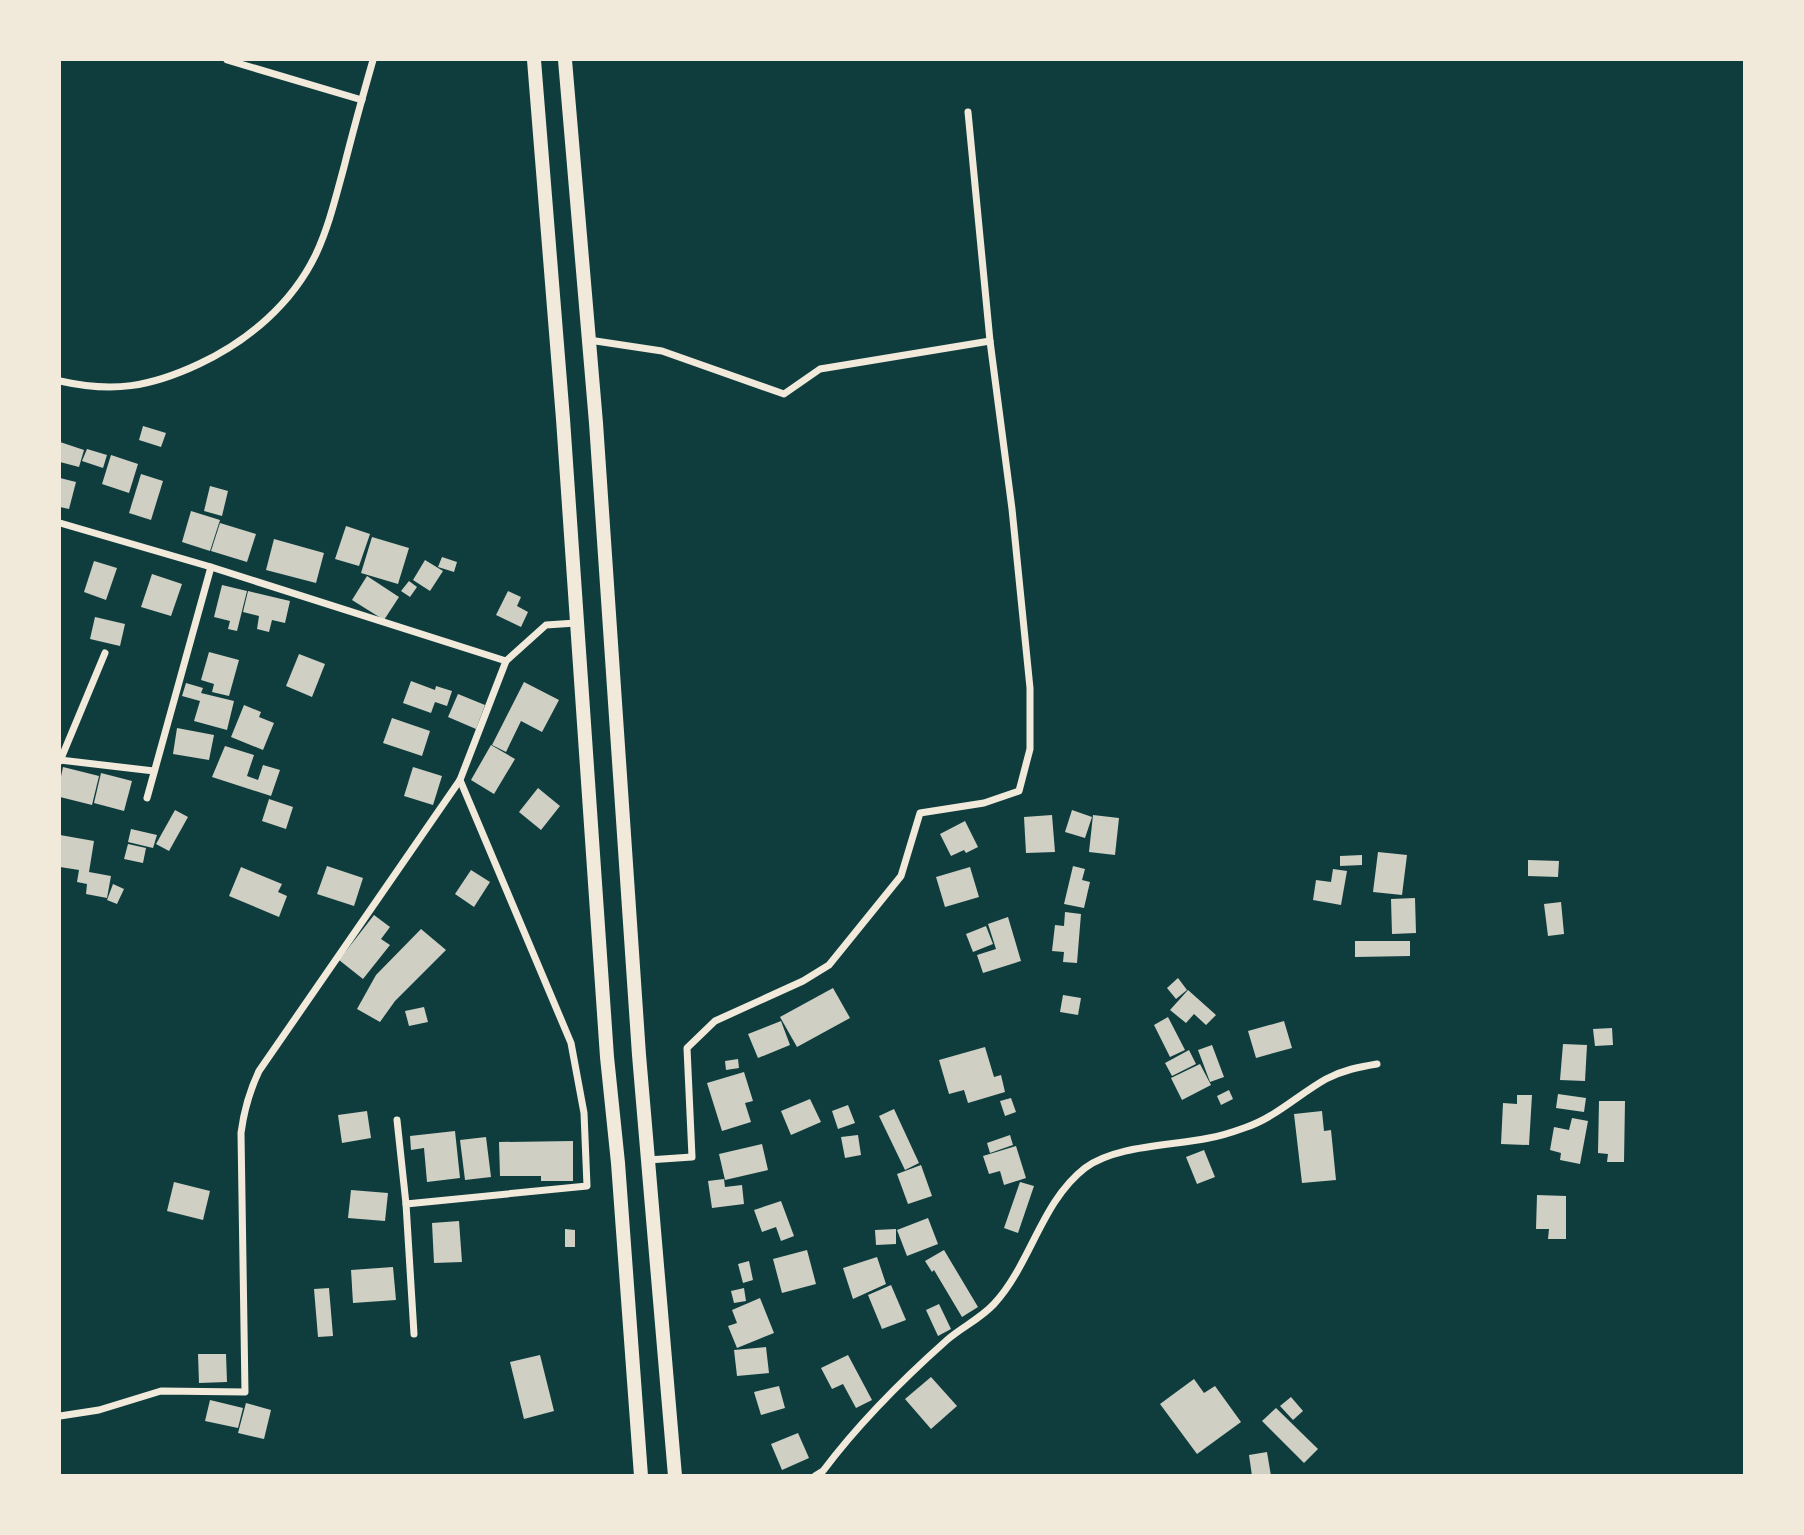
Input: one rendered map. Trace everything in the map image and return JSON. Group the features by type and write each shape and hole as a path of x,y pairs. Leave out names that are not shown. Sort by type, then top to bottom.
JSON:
{"highway":[{"path":"534,60 564,432 607,1057 618,1163 641,1475"},
{"path":"565,60 589,340 648,1160 675,1475"}],"street":[{"path":"227,60 362,100"},
{"path":"60,381 83,386 111,387 140,386 168,379 244,339 274,313 297,287 316,254 328,225 373,60"},
{"path":"648,1160 692,1157 687,1048 715,1021 803,981 829,965 901,876 919,813 984,803 1019,791 1030,749 1030,688 1012,509 990,341 968,112"},
{"path":"589,340 662,352 784,394 820,369 990,341"},
{"path":"60,523 211,567 506,661"},
{"path":"147,798 211,567"},
{"path":"60,1416 99,1410 161,1391 245,1392 241,1133 249,1092 259,1071 460,780 506,661 546,625 576,623"},
{"path":"105,653 60,760 154,771"},
{"path":"407,1203 587,1186 581,1084 571,1043 460,780"},
{"path":"815,1475 823,1471 867,1418 917,1367 950,1337 971,1324 993,1305 1014,1278 1054,1204 1068,1185 1087,1167 1109,1157 1210,1138 1248,1127 1273,1114 1327,1078 1349,1068 1377,1064"},
{"path":"397,1120 407,1203 414,1334"}],"building":[{"path":"143,426 166,433 161,447 139,440"},
{"path":"60,442 84,450 79,467 60,462"},
{"path":"87,449 107,455 103,468 82,461"},
{"path":"111,455 138,464 129,493 102,484"},
{"path":"141,474 163,481 151,520 129,513"},
{"path":"60,478 76,482 69,509 60,507"},
{"path":"210,486 228,491 222,516 204,511"},
{"path":"191,511 220,520 210,551 182,542"},
{"path":"220,523 256,534 247,562 211,551"},
{"path":"346,526 370,534 359,566 335,559"},
{"path":"372,537 409,548 398,584 361,573"},
{"path":"274,539 324,553 316,583 266,570"},
{"path":"442,557 457,562 454,572 438,567"},
{"path":"425,560 443,571 430,591 413,580"},
{"path":"94,561 117,568 106,600 84,592"},
{"path":"152,574 182,584 171,616 141,607"},
{"path":"367,576 399,597 384,620 352,600"},
{"path":"409,581 417,587 410,597 401,591"},
{"path":"222,585 247,591 237,631 228,629 230,621 214,617"},
{"path":"248,591 290,601 285,623 272,620 269,632 257,629 259,616 243,612"},
{"path":"508,591 521,597 517,606 528,612 521,627 496,615"},
{"path":"95,617 125,624 120,646 90,639"},
{"path":"209,652 239,660 229,696 212,692 214,684 201,680"},
{"path":"299,654 325,664 312,697 286,686"},
{"path":"411,681 435,690 436,686 452,691 447,706 435,702 431,713 403,703"},
{"path":"524,682 559,700 542,732 521,721 506,752 492,745"},
{"path":"186,683 203,688 201,693 234,701 227,730 194,721 200,701 182,696"},
{"path":"458,694 485,705 476,729 448,717"},
{"path":"244,705 261,712 259,717 274,723 263,750 231,737"},
{"path":"392,718 430,731 422,756 383,743"},
{"path":"177,728 214,735 209,760 173,754"},
{"path":"491,745 515,759 494,794 471,780"},
{"path":"225,746 254,755 247,776 258,780 263,765 280,770 271,796 212,777"},
{"path":"63,767 99,776 92,805 60,797"},
{"path":"413,767 442,776 433,805 404,796"},
{"path":"101,773 132,781 124,811 94,803"},
{"path":"538,788 560,806 541,830 519,812"},
{"path":"269,799 293,807 286,829 262,821"},
{"path":"175,810 188,817 169,851 156,844"},
{"path":"1072,810 1092,817 1085,838 1065,832"},
{"path":"1052,815 1055,852 1026,853 1024,817"},
{"path":"1093,815 1119,818 1115,855 1089,852"},
{"path":"965,821 978,847 951,856 940,834"},
{"path":"131,829 157,835 153,848 128,842"},
{"path":"60,835 94,841 89,872 111,876 107,898 86,894 87,884 77,882 79,870 60,867"},
{"path":"128,844 146,848 143,863 124,859"},
{"path":"1378,852 1407,855 1402,895 1373,892"},
{"path":"1362,855 1362,865 1340,866 1340,856"},
{"path":"1528,860 1559,861 1558,877 1528,876"},
{"path":"327,866 363,878 354,906 317,894"},
{"path":"1073,866 1085,869 1082,880 1090,882 1084,908 1064,904"},
{"path":"241,867 282,884 278,892 287,896 279,917 229,896"},
{"path":"970,867 979,897 945,907 936,877"},
{"path":"1333,869 1347,871 1341,905 1313,900 1316,880 1331,882"},
{"path":"471,870 490,882 474,907 455,894"},
{"path":"113,884 124,889 117,904 107,900"},
{"path":"1415,898 1416,933 1392,934 1391,899"},
{"path":"1561,902 1564,934 1548,936 1544,904"},
{"path":"1065,912 1081,914 1077,963 1063,962 1064,952 1052,951 1055,925 1064,926"},
{"path":"374,915 390,927 381,939 390,945 363,979 339,960"},
{"path":"1008,917 1021,961 983,973 977,955 996,949 988,924"},
{"path":"986,926 993,944 973,952 966,934"},
{"path":"421,929 446,950 395,1001 380,1022 357,1009 376,975"},
{"path":"1355,941 1410,941 1410,956 1355,957"},
{"path":"1178,978 1187,990 1176,999 1167,988"},
{"path":"833,988 850,1018 797,1047 780,1017"},
{"path":"1188,990 1216,1015 1206,1025 1194,1014 1186,1023 1170,1010"},
{"path":"1063,995 1081,998 1078,1015 1060,1012"},
{"path":"424,1007 428,1022 409,1026 405,1011"},
{"path":"1168,1017 1185,1050 1170,1057 1154,1025"},
{"path":"781,1021 790,1045 758,1058 748,1034"},
{"path":"1284,1021 1292,1048 1256,1058 1248,1031"},
{"path":"1612,1028 1613,1045 1595,1046 1593,1029"},
{"path":"1563,1044 1587,1045 1585,1081 1560,1080"},
{"path":"1212,1045 1224,1077 1210,1082 1198,1050"},
{"path":"985,1047 994,1077 1001,1075 1005,1092 968,1103 964,1090 949,1094 939,1060"},
{"path":"1189,1050 1196,1064 1172,1076 1165,1063"},
{"path":"738,1059 739,1068 726,1070 725,1061"},
{"path":"1200,1064 1211,1085 1182,1100 1171,1078"},
{"path":"744,1072 753,1101 745,1103 751,1122 722,1131 707,1083"},
{"path":"1229,1090 1233,1099 1221,1105 1217,1096"},
{"path":"1558,1094 1586,1098 1584,1112 1556,1108"},
{"path":"1517,1095 1532,1095 1529,1145 1501,1144 1503,1103 1517,1104"},
{"path":"1011,1098 1016,1112 1005,1116 1000,1101"},
{"path":"810,1099 821,1122 791,1135 781,1111"},
{"path":"1599,1101 1625,1101 1624,1162 1607,1162 1608,1154 1598,1153"},
{"path":"848,1105 855,1123 838,1129 832,1111"},
{"path":"894,1109 919,1163 905,1170 879,1116"},
{"path":"367,1111 371,1138 342,1143 338,1115"},
{"path":"1322,1111 1324,1131 1331,1130 1336,1180 1302,1183 1294,1114"},
{"path":"1572,1118 1588,1121 1580,1164 1560,1160 1561,1153 1550,1150 1554,1127 1569,1130"},
{"path":"455,1131 460,1178 427,1182 424,1148 411,1150 410,1136"},
{"path":"858,1135 861,1155 845,1158 841,1137"},
{"path":"1010,1135 1013,1145 990,1153 987,1143"},
{"path":"486,1137 491,1177 465,1180 460,1140"},
{"path":"573,1141 573,1181 541,1181 541,1176 500,1176 499,1142"},
{"path":"762,1144 768,1170 725,1180 719,1154"},
{"path":"1016,1146 1026,1178 1004,1185 1000,1171 989,1174 983,1156"},
{"path":"1204,1150 1215,1177 1197,1184 1186,1157"},
{"path":"921,1165 932,1196 908,1204 897,1174"},
{"path":"724,1179 725,1187 742,1185 744,1204 712,1208 708,1181"},
{"path":"174,1182 210,1191 203,1220 167,1211"},
{"path":"1020,1182 1034,1186 1018,1233 1004,1228"},
{"path":"351,1190 388,1193 385,1221 348,1218"},
{"path":"1537,1195 1566,1196 1566,1239 1548,1239 1549,1229 1536,1229"},
{"path":"781,1201 794,1236 781,1241 776,1227 762,1232 754,1210"},
{"path":"928,1218 938,1244 907,1256 897,1230"},
{"path":"459,1221 462,1262 434,1263 432,1223"},
{"path":"565,1229 575,1230 575,1247 565,1247"},
{"path":"896,1229 896,1244 876,1245 875,1230"},
{"path":"807,1250 816,1284 782,1293 773,1259"},
{"path":"944,1250 978,1307 962,1317 934,1270 932,1272 925,1261"},
{"path":"877,1257 886,1284 853,1299 843,1268"},
{"path":"749,1261 753,1280 743,1283 738,1264"},
{"path":"393,1267 396,1300 353,1303 351,1270"},
{"path":"891,1285 906,1320 882,1329 868,1295"},
{"path":"329,1288 333,1336 318,1337 314,1289"},
{"path":"744,1288 746,1301 734,1303 731,1291"},
{"path":"760,1298 774,1333 737,1348 728,1326 737,1323 732,1310"},
{"path":"939,1304 951,1329 938,1336 926,1310"},
{"path":"766,1347 769,1373 737,1376 734,1350"},
{"path":"198,1354 226,1354 227,1382 199,1383"},
{"path":"540,1355 554,1411 524,1419 510,1362"},
{"path":"848,1355 872,1400 856,1408 843,1384 832,1389 821,1368"},
{"path":"931,1377 957,1406 931,1429 905,1399"},
{"path":"1194,1379 1204,1393 1215,1386 1241,1422 1197,1454 1160,1404"},
{"path":"779,1386 785,1408 761,1415 754,1392"},
{"path":"1291,1397 1303,1411 1293,1420 1280,1406"},
{"path":"210,1400 243,1408 238,1428 205,1421"},
{"path":"246,1403 271,1410 264,1439 238,1433"},
{"path":"1276,1408 1318,1449 1304,1463 1262,1421"},
{"path":"798,1433 809,1458 782,1470 771,1444"},
{"path":"1267,1452 1271,1476 1252,1476 1249,1455"}]}
